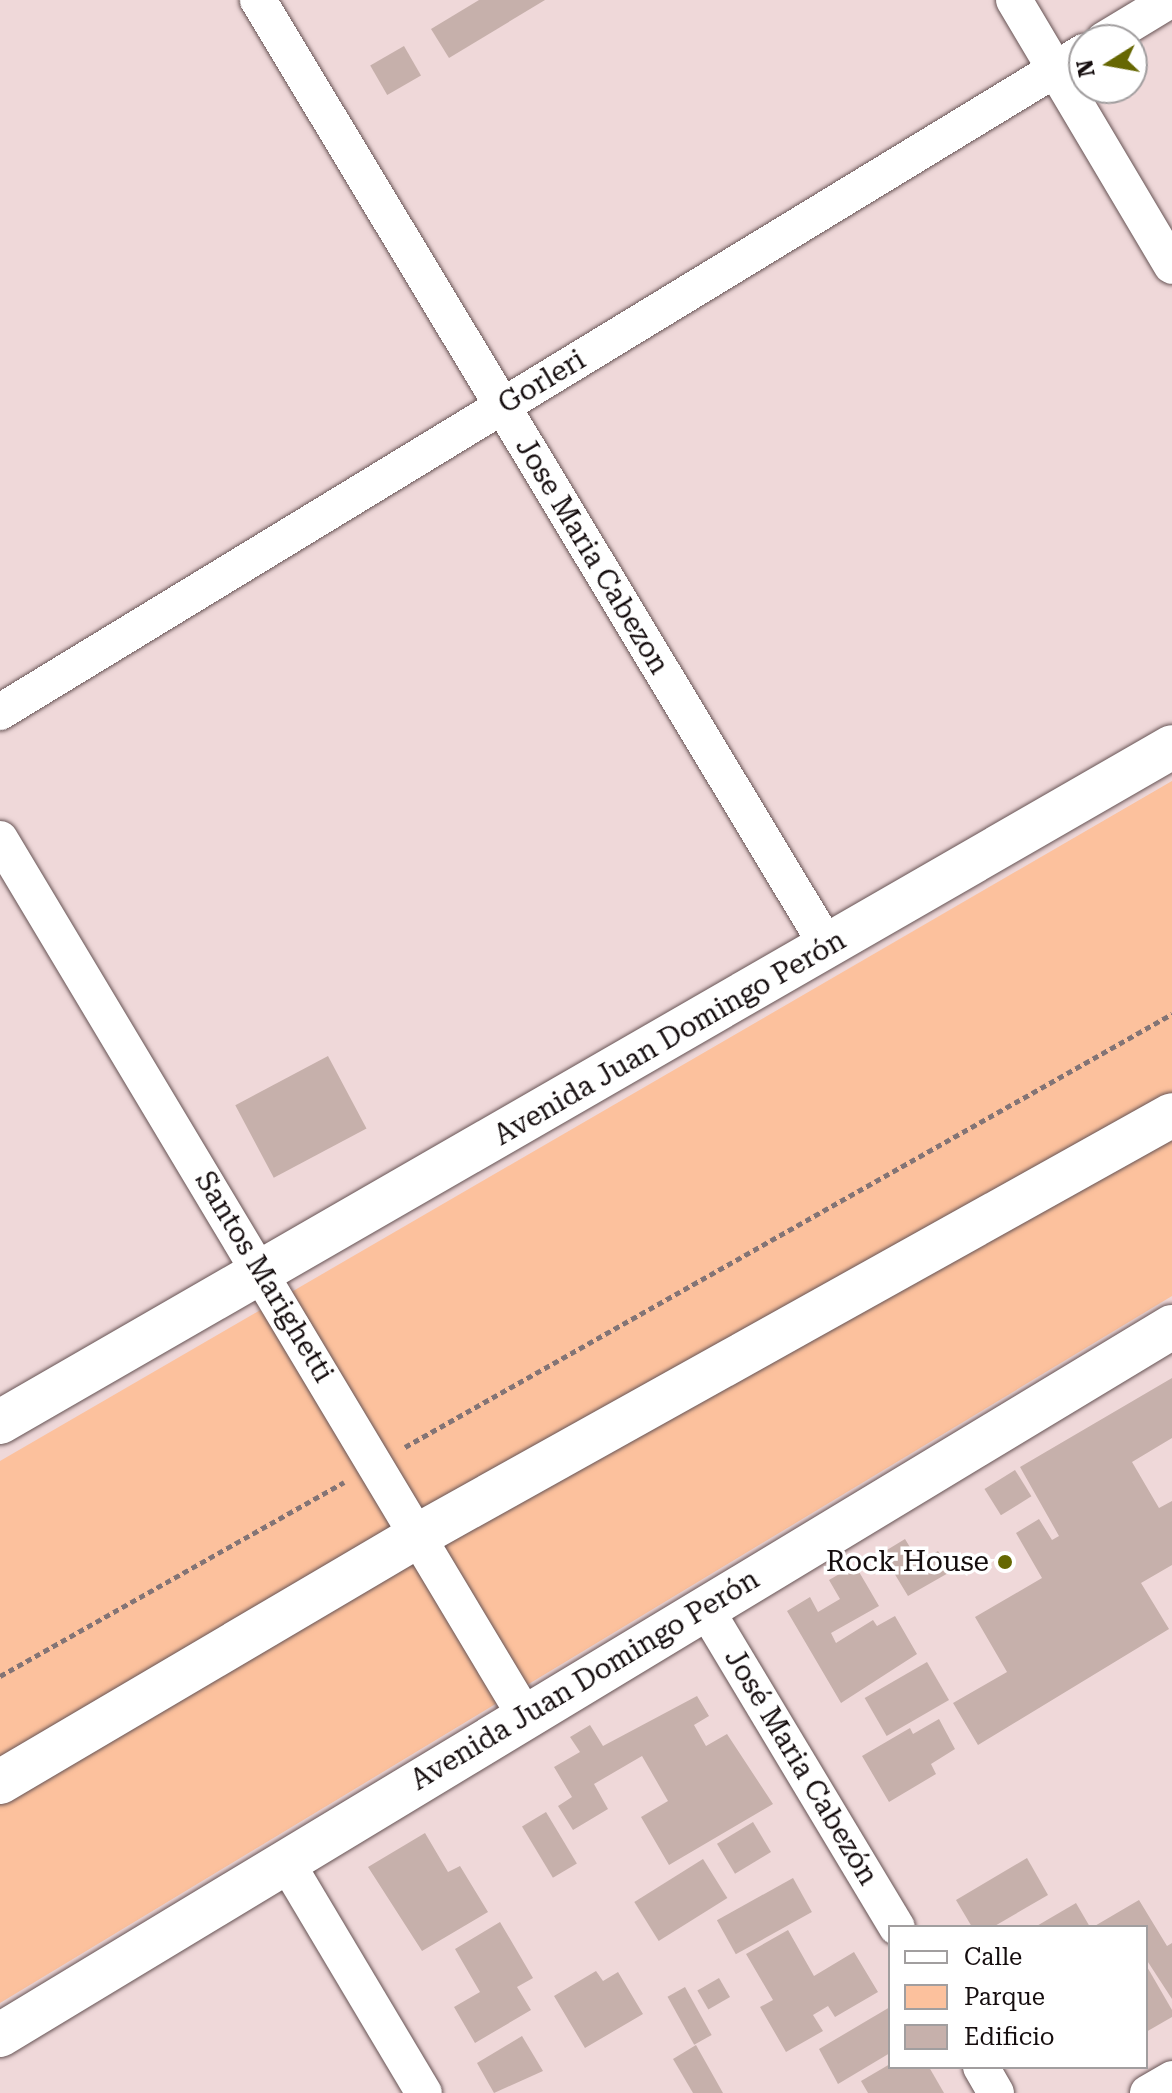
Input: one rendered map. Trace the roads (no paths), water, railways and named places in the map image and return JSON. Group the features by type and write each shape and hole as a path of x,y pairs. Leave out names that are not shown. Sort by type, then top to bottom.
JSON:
{"main road":[{"name":"Avenida Juan Domingo Perón","path":"0,1422 1172,747"},
{"path":"0,1782 417,1536 1172,1115"},
{"name":"Avenida Juan Domingo Perón","path":"0,2035 285,1860 1172,1327"}],"street":[{"name":"Jose Maria Cabezon","path":"258,0 828,947"},
{"path":"1014,0 1068,59"},
{"path":"1130,24 1170,0"},
{"name":"Gorleri","path":"0,712 1068,62"},
{"path":"1091,104 1172,266"},
{"name":"Santos Marighetti","path":"0,839 525,1716"},
{"name":"José Maria Cabezón","path":"705,1608 896,1925"},
{"path":"285,1860 424,2093"},
{"path":"982,2069 996,2093"},
{"path":"1148,2093 1172,2079"}],"place":[{"name":"Rock House","path":"1005,1562"}]}
